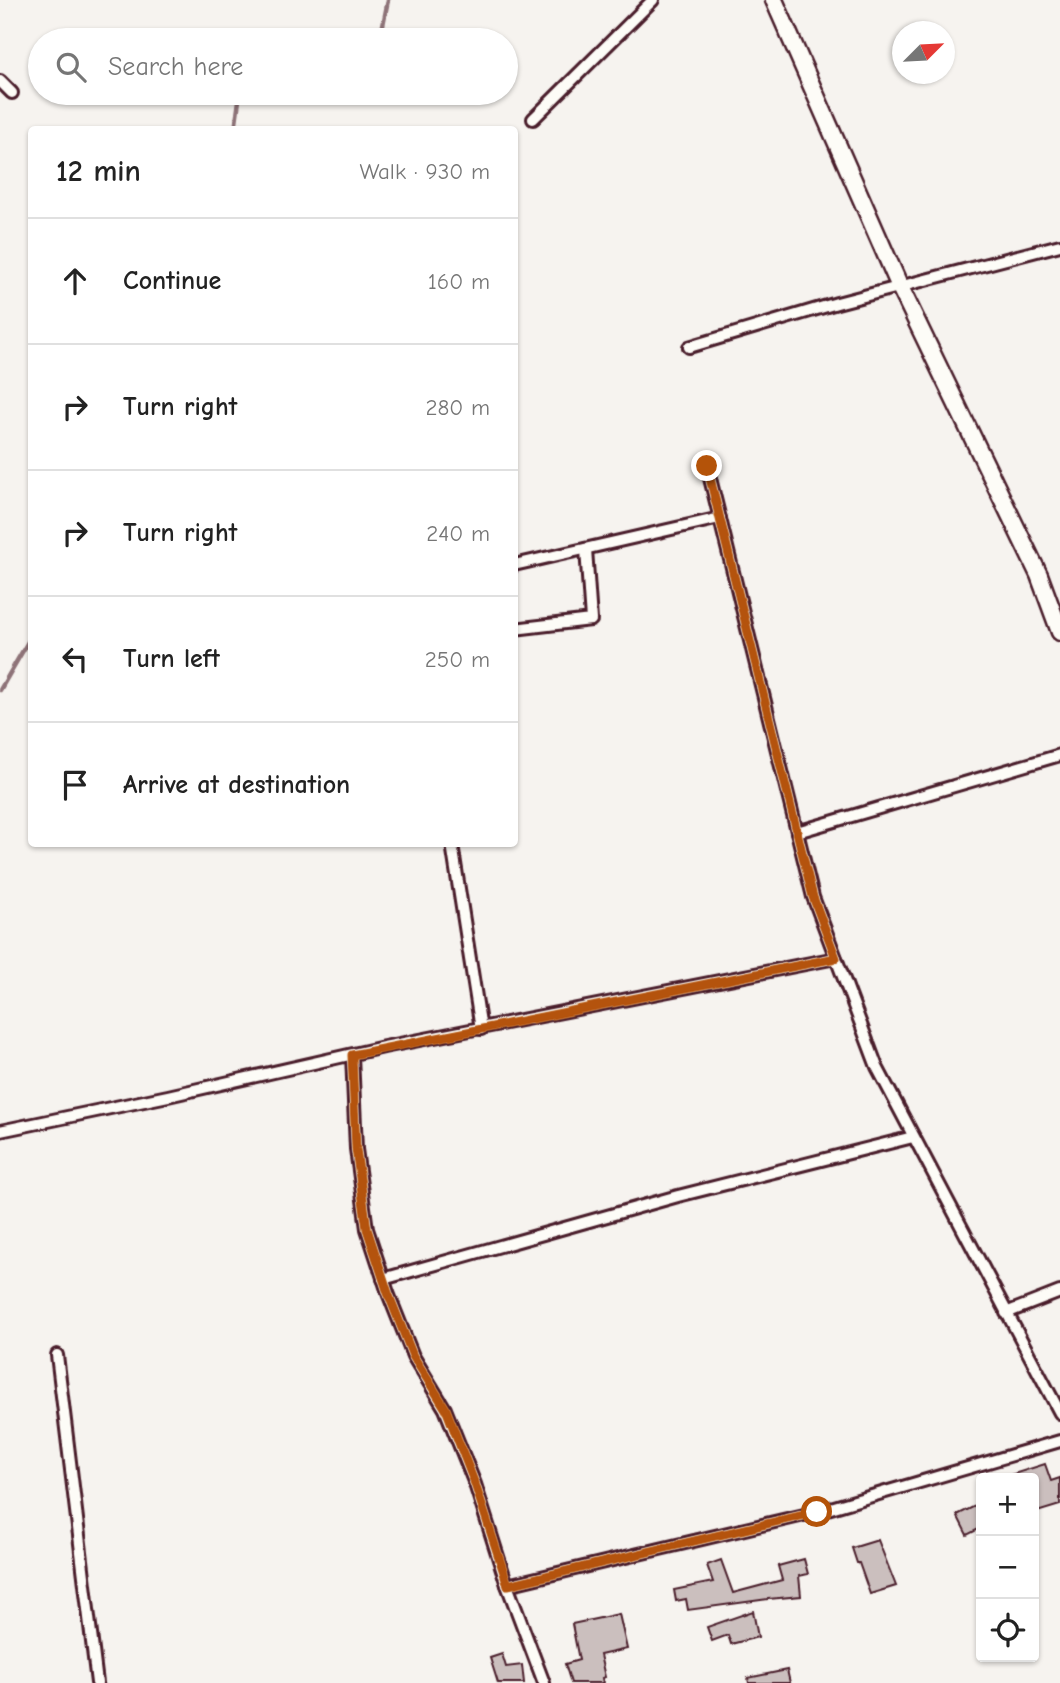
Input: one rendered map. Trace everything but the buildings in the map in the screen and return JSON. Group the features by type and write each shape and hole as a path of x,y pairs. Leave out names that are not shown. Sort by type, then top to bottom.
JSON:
{"street":[{"path":"533,118 653,0"},
{"path":"774,0 900,287 1039,575 1060,632"},
{"path":"0,81 12,93"},
{"path":"689,347 837,303 1060,245"},
{"path":"707,466 813,897 877,1067 1060,1413"},
{"path":"518,564 720,518"},
{"path":"518,629 591,620 586,549"},
{"path":"797,832 1060,755"},
{"path":"452,847 481,1029"},
{"path":"0,1131 352,1055 836,958"},
{"path":"352,1055 356,1149 367,1229 413,1356 446,1409 544,1683"},
{"path":"383,1279 678,1196 914,1137"},
{"path":"1006,1313 1060,1292"},
{"path":"57,1354 97,1683"},
{"path":"508,1585 817,1512 1060,1441"}],"waterway":[{"path":"382,28 388,0"},
{"path":"236,126 238,105"},
{"path":"0,690 28,642"}],"route":[{"path":"707,466 813,897 836,958 352,1055 356,1149 367,1229 388,1293 413,1356 446,1409 475,1484 508,1585 817,1512"}]}
